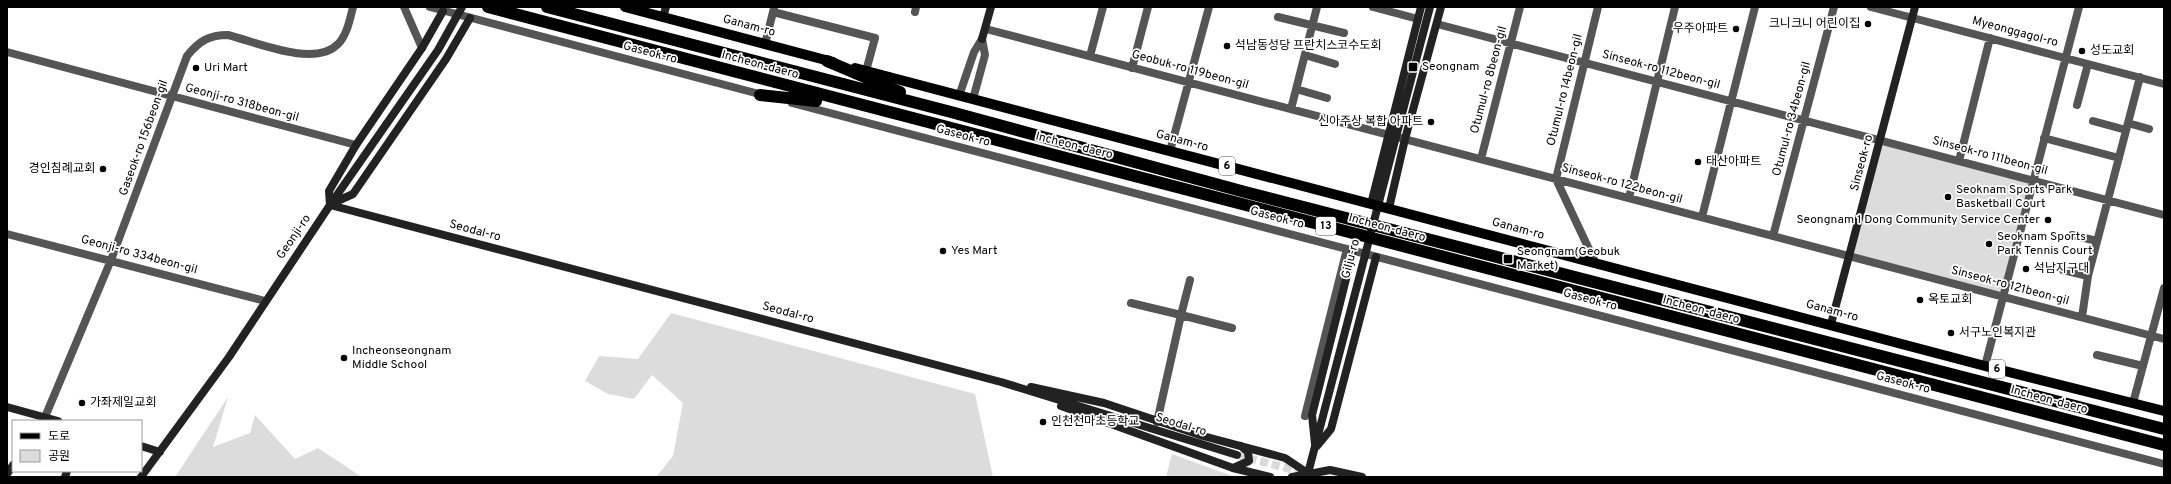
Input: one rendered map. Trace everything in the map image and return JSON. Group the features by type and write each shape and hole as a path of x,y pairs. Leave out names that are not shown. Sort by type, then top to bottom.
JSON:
{"highway":[{"name":"Incheon-daero","path":"488,7 862,106 2164,445"},
{"name":"Incheon-daero","path":"547,7 951,112 1244,192 2164,429"},
{"path":"827,61 951,112"},
{"path":"760,94 862,106"}],"main road":[{"name":"Ganam-ro","path":"625,7 665,12 765,44 827,61 1985,366 2164,411"}],"street":[{"name":"Gaseok-ro 156beon-gil","path":"43,419 111,260 187,56 196,44 206,38 228,35 301,54 316,55 328,51 339,44 347,29 353,7"},
{"path":"404,7 422,48"},
{"name":"Gaseok-ro","path":"430,7 2164,464"},
{"name":"Geonji-ro","path":"141,477 229,357 330,204 438,50 462,7"},
{"path":"1090,56 1103,7"},
{"path":"1132,68 1148,7"},
{"path":"1170,151 1209,7"},
{"path":"1291,109 1317,7"},
{"path":"1374,7 1418,19"},
{"path":"1371,204 1421,7"},
{"name":"Gilju-ro","path":"1309,476 1342,340 1430,7"},
{"path":"1389,208 1405,139 1441,7"},
{"name":"Otumul-ro 8beon-gil","path":"1480,159 1520,7"},
{"name":"Otumul-ro 14beon-gil","path":"1556,179 1598,7"},
{"path":"1629,198 1675,7"},
{"path":"1702,217 1755,7"},
{"name":"Otumul-ro 34beon-gil","path":"1773,236 1834,7"},
{"name":"Myeonggagol-ro","path":"1871,7 2164,84"},
{"name":"Sinseok-ro","path":"1830,324 1915,7"},
{"path":"1985,366 2079,7"},
{"path":"959,96 974,52 986,29 989,8"},
{"path":"765,44 774,9"},
{"name":"Ganam-ro","path":"774,9 875,38 866,71"},
{"path":"443,11 422,48 356,145 329,191 330,204 353,194 446,59 470,18"},
{"path":"1278,16 1344,33"},
{"name":"Sinseok-ro 112beon-gil","path":"1437,24 1880,140"},
{"name":"Geobuk-ro 119beon-gil","path":"986,29 1189,84 1388,135"},
{"path":"1959,161 1990,38"},
{"path":"972,99 985,54 982,39"},
{"name":"Geonji-ro 318beon-gil","path":"7,52 356,145"},
{"path":"1305,55 1335,64"},
{"path":"2077,105 2088,64"},
{"path":"2082,318 2088,276 2140,77"},
{"path":"1296,89 1327,98"},
{"path":"2093,121 2149,128"},
{"name":"Sinseok-ro 122beon-gil","path":"1388,135 1849,257"},
{"path":"2044,138 2119,158"},
{"name":"Sinseok-ro 111beon-gil","path":"1880,140 2164,215"},
{"path":"1556,179 1594,262"},
{"name":"Seodal-ro","path":"330,204 1001,382 1237,455"},
{"name":"Geonji-ro 334beon-gil","path":"7,234 265,301"},
{"path":"2072,235 2097,242"},
{"path":"1305,416 1350,250"},
{"name":"Gilju-ro","path":"1316,449 1312,415 1350,250"},
{"name":"Gilju-ro","path":"1316,449 1331,430 1376,257"},
{"name":"Sinseok-ro 121beon-gil","path":"1849,257 2164,339"},
{"path":"2063,270 2088,276"},
{"path":"1157,422 1190,280"},
{"path":"2133,403 2164,291"},
{"path":"1131,303 1232,328"},
{"path":"2097,355 2143,366"},
{"path":"1001,382 1082,397 1157,422 1284,458 1309,476"},
{"path":"1001,382 1044,400 1233,468 1270,477"},
{"path":"7,407 43,419"},
{"path":"142,446 160,452"},
{"path":"1233,468 1249,461 1248,452 1241,446"},
{"path":"1292,477 1309,476 1330,470 1362,477"}],"green space":[{"path":"1880,140 2034,180 2004,297 1849,257"},
{"path":"671,313 975,394 993,477 656,477 673,456 683,403 652,375 634,399 608,394 585,381 599,356 638,359"},
{"path":"228,397 213,447 250,433 255,415 295,459 318,448 362,477 175,477"},
{"path":"1172,454 1235,477 1166,477"}],"tunnel":[{"path":"1237,455 1320,477"}],"place":[{"name":"크니크니 어린이집","path":"1868,24"},
{"name":"우주아파트","path":"1736,29"},
{"name":"석남동성당 프란치스코수도회","path":"1227,46"},
{"name":"성도교회","path":"2082,51"},
{"name":"Seongnam","path":"1413,67"},
{"name":"Uri Mart","path":"196,68"},
{"name":"신아주상 복합 아파트","path":"1431,122"},
{"name":"태산아파트","path":"1698,162"},
{"name":"경인침례교회","path":"103,169"},
{"name":"Seoknam Sports Park Basketball Court","path":"1948,197"},
{"name":"Seongnam 1 Dong Community Service Center","path":"2048,220"},
{"name":"Seoknam Sports Park Tennis Court","path":"1989,244"},
{"name":"Yes Mart","path":"943,251"},
{"name":"Seongnam(Geobuk Market)","path":"1508,259"},
{"name":"석남지구대","path":"2026,269"},
{"name":"옥토교회","path":"1920,300"},
{"name":"서구노인복지관","path":"1951,333"},
{"name":"Incheonseongnam Middle School","path":"344,358"},
{"name":"가좌제일교회","path":"82,403"},
{"name":"인천천마초등학교","path":"1043,422"}]}
